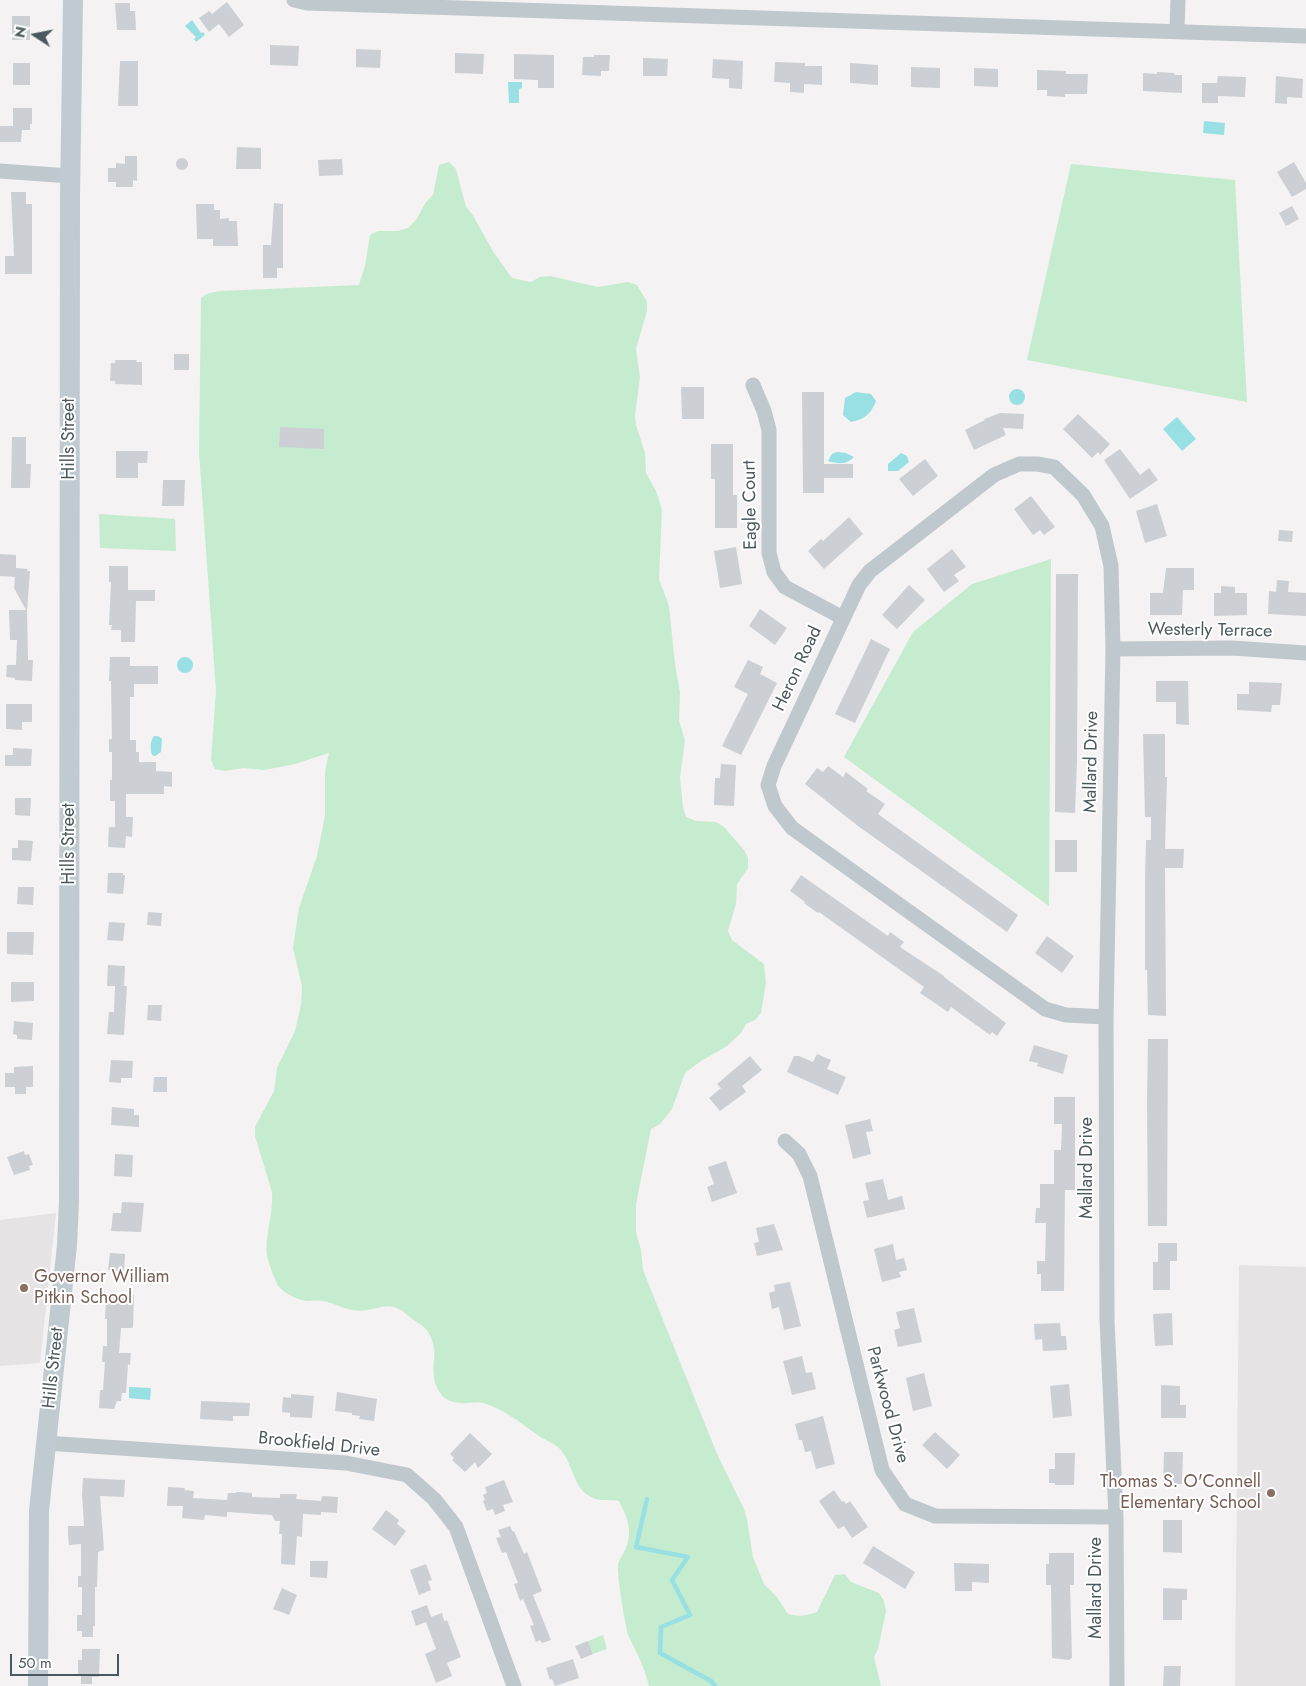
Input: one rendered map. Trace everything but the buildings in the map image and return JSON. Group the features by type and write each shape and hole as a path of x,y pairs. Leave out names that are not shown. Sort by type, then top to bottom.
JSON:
{"street":[{"name":"Hills Street","path":"38,1686 39,1512 67,1246 69,1202 70,176 74,0"},
{"path":"294,0 307,3 574,6 1306,36"},
{"path":"1177,30 1178,0"},
{"path":"0,171 70,176"},
{"name":"Eagle Court","path":"753,385 764,411 769,430 769,553 774,572 785,587 843,618"},
{"name":"Heron Road","path":"1106,1017 1066,1015 1046,1009 792,828 775,806 768,786 774,766 859,585 870,571 994,475 1019,464 1037,464 1054,467 1083,495 1102,526 1111,566 1113,650"},
{"name":"Westerly Terrace","path":"1113,650 1232,648 1306,653"},
{"name":"Mallard Drive","path":"1113,650 1106,1017 1107,1320 1116,1516 1117,1686"},
{"name":"Parkwood Drive","path":"785,1141 799,1154 810,1176 882,1470 905,1504 935,1516 1116,1516"},
{"name":"Brookfield Drive","path":"45,1443 346,1463 408,1475 434,1499 456,1526 514,1686"}],"shaded area":[{"name":"Governor William Pitkin School","path":"56,1213 40,1363 0,1366 0,1220"},
{"name":"Thomas S. O'Connell Elementary School","path":"1239,1265 1306,1267 1306,1686 1235,1686"}],"green space":[{"path":"449,162 456,169 466,207 494,253 512,278 531,282 540,277 550,276 598,287 628,282 637,285 647,302 647,311 636,349 640,377 635,416 645,453 646,473 656,491 662,510 659,579 669,606 680,692 679,721 685,740 680,778 683,807 686,817 696,821 716,822 724,827 744,850 748,858 748,868 737,884 736,904 728,931 732,940 764,964 766,983 761,1013 755,1020 746,1024 741,1033 727,1046 685,1073 672,1109 660,1124 651,1129 636,1204 636,1232 641,1250 643,1270 717,1454 744,1509 753,1557 764,1584 777,1597 788,1614 796,1616 817,1612 835,1575 845,1574 851,1582 879,1593 884,1601 886,1611 878,1649 874,1657 881,1686 649,1686 625,1623 618,1565 626,1548 629,1529 627,1518 619,1501 599,1500 588,1495 578,1484 564,1454 559,1448 505,1413 483,1403 458,1403 443,1397 434,1379 434,1349 431,1338 424,1328 402,1311 388,1306 361,1311 351,1310 325,1301 307,1301 296,1298 278,1286 268,1260 267,1244 272,1209 272,1192 255,1136 255,1127 274,1091 277,1068 295,1031 301,1005 302,986 293,948 299,908 317,856 325,816 325,771 329,753 295,764 264,770 244,768 225,771 215,769 211,760 216,691 199,452 201,298 209,293 220,291 359,285 365,266 370,235 378,231 398,231 408,228 416,220 426,202 433,195 439,165"},
{"path":"1071,164 1235,180 1247,402 1027,360"},
{"path":"99,514 175,519 176,551 100,548"},
{"path":"1051,559 1049,906 844,757 913,632 972,584"},
{"path":"603,1635 607,1649 593,1654 588,1641"}],"water":[{"path":"192,20 201,33 203,32 205,35 196,42 194,39 196,37 185,26"},
{"path":"508,82 522,82 522,88 519,89 519,103 509,103"},
{"path":"1204,121 1225,123 1224,135 1203,133"},
{"path":"1014,389 1020,389 1025,394 1023,403 1014,405 1009,400 1009,394"},
{"path":"856,392 871,394 876,401 867,415 851,422 843,415 845,398"},
{"path":"1177,417 1196,439 1182,451 1163,429"},
{"path":"837,452 846,453 854,457 842,463 828,461 832,454"},
{"path":"901,453 907,456 909,462 898,471 888,471 888,464"},
{"path":"185,657 191,659 193,665 191,671 185,673 179,671 177,665 179,659"},
{"path":"154,736 162,739 161,752 155,756 152,755 151,748"},
{"path":"129,1387 151,1388 150,1400 129,1398"}],"waterway":[{"path":"647,1499 636,1547 688,1557 672,1580 690,1615 661,1627 660,1653 711,1681 715,1686"}],"place":[{"name":"Governor William Pitkin School","path":"24,1288"},
{"name":"Thomas S. O'Connell Elementary School","path":"1271,1493"}]}
